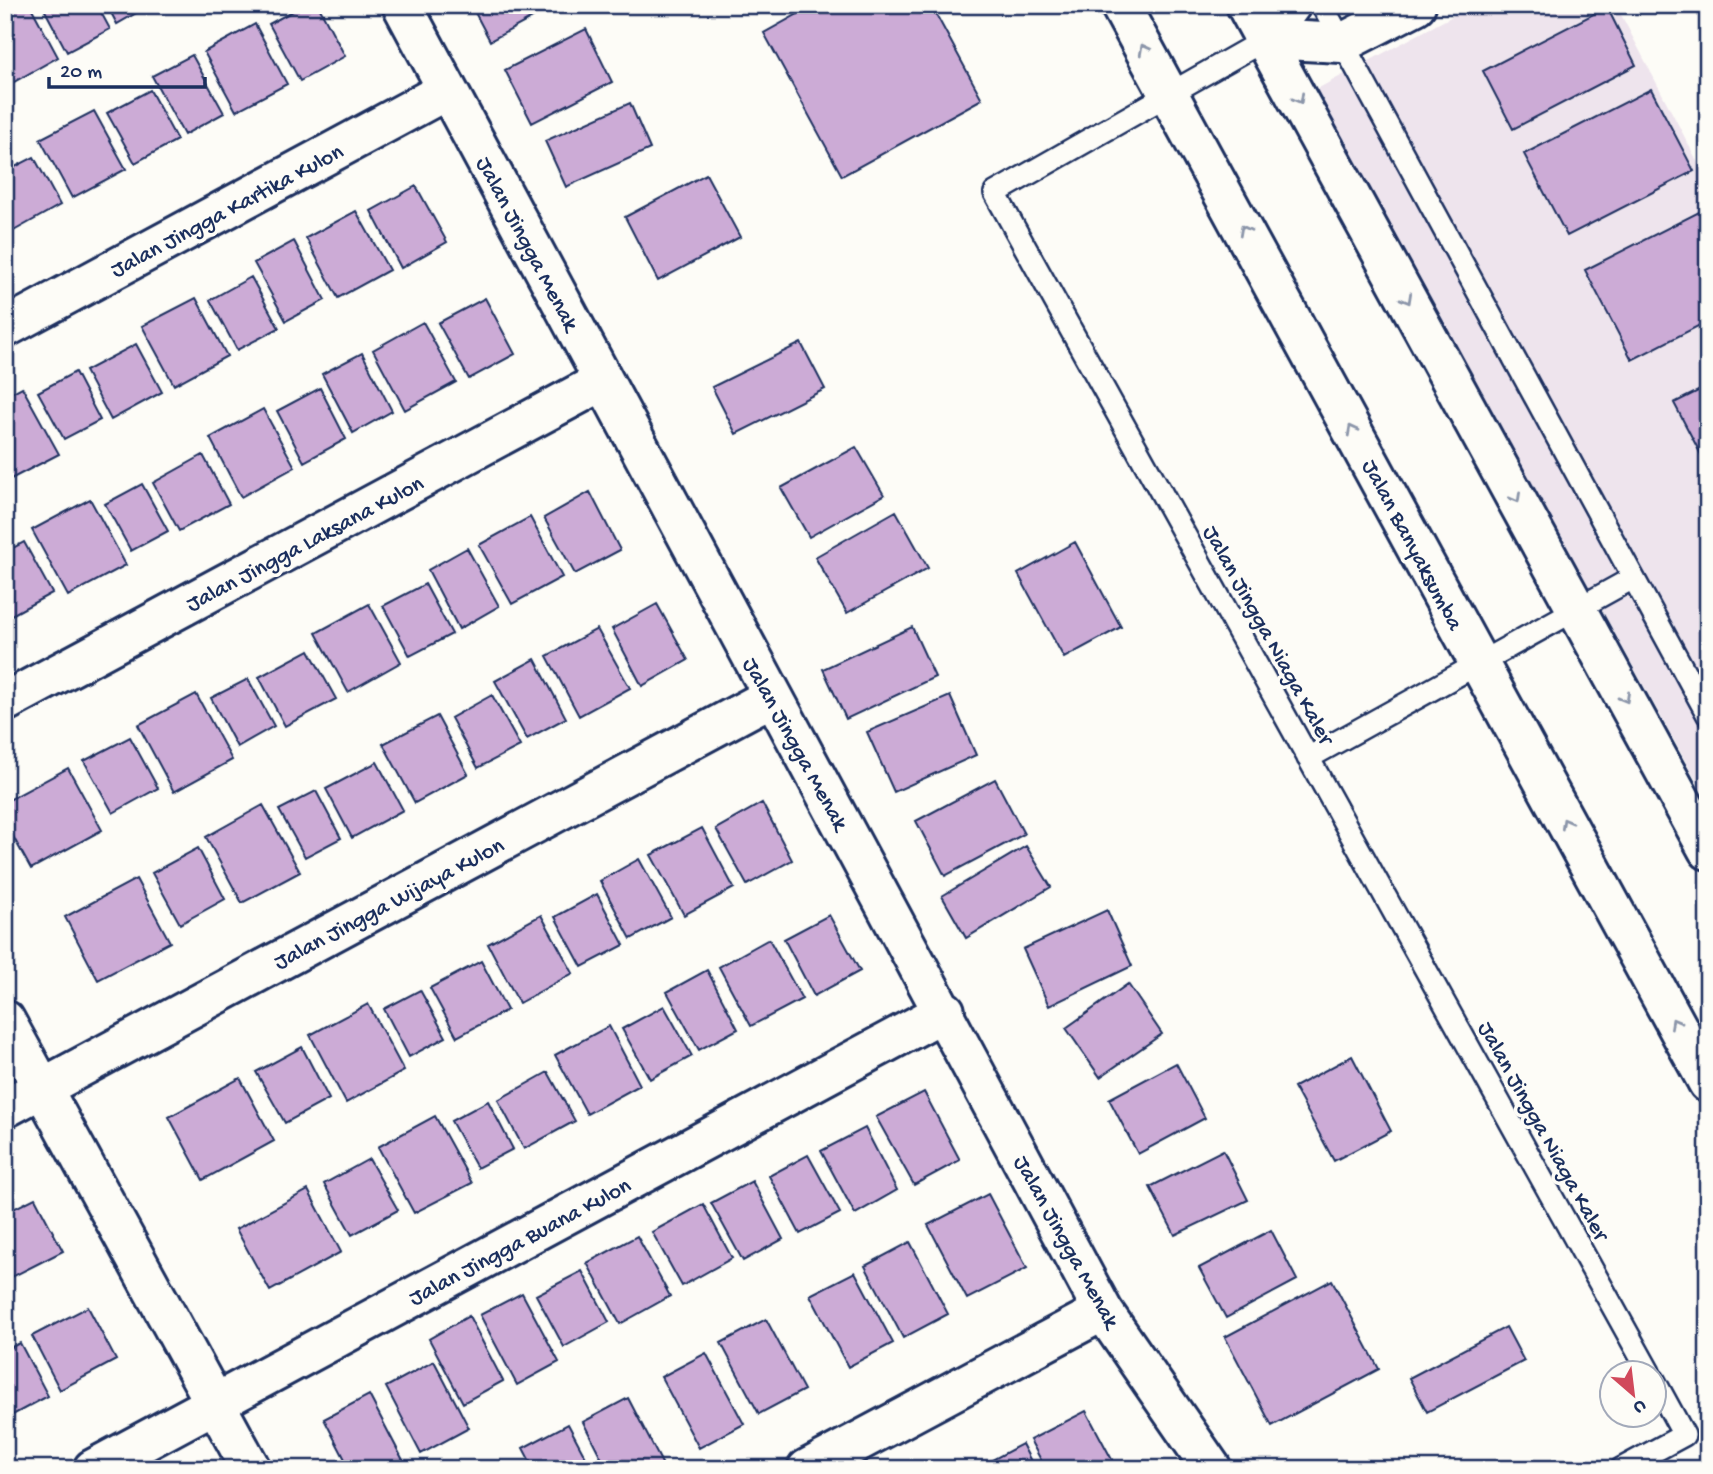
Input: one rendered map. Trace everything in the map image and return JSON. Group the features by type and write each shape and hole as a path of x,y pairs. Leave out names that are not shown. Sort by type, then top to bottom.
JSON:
{"street":[{"name":"Jalan Jingga Menak","path":"402,5 771,696 945,1011 1103,1311 1212,1469"},
{"name":"Jalan Banyaksumba","path":"1120,5 1708,1083"},
{"path":"1246,5 1708,850"},
{"path":"1266,39 1291,5"},
{"path":"1266,39 1342,43 1416,5"},
{"name":"Jalan Jingga Kartika Kulon","path":"5,328 447,90"},
{"name":"Jalan Jingga Laksana Kulon","path":"5,702 603,381"},
{"name":"Jalan Jingga Wijaya Kulon","path":"5,1108 771,696"},
{"name":"Jalan Jingga Buana Kulon","path":"93,1469 945,1011"},
{"path":"5,1020 251,1469"},
{"path":"807,1469 1103,1311"}],"lane":[{"path":"1322,5 1708,715"},
{"name":"Jalan Jingga Niaga Kaler","path":"1266,39 995,193 1641,1358"},
{"path":"1308,758 1633,578"},
{"path":"1621,1469 1684,1435 1668,1406"}],"shaded area":[{"path":"1473,5 1616,5 1708,182 1708,802 1315,90"}],"building":[{"path":"15,5 30,5 58,57 5,87 5,11"},
{"path":"42,5 97,5 110,29 67,52"},
{"path":"107,5 150,5 117,24"},
{"path":"304,5 318,5 345,56 300,81 269,24"},
{"path":"471,5 556,5 490,41"},
{"path":"814,5 931,5 982,99 842,176 764,33"},
{"path":"1607,7 1636,65 1513,129 1483,71"},
{"path":"255,24 287,84 236,111 204,52"},
{"path":"586,29 612,82 532,123 505,70"},
{"path":"192,55 224,113 184,135 152,76"},
{"path":"1651,89 1694,171 1567,236 1524,154"},
{"path":"150,90 177,140 135,163 107,113"},
{"path":"630,103 650,149 566,187 545,141"},
{"path":"94,111 126,169 72,198 40,139"},
{"path":"34,157 60,205 10,233 5,224 5,172"},
{"path":"706,174 740,237 658,281 625,217"},
{"path":"416,186 447,242 401,268 371,211"},
{"path":"1705,209 1708,214 1708,321 1632,360 1585,270"},
{"path":"356,211 389,270 338,298 306,238"},
{"path":"294,241 325,300 286,321 254,263"},
{"path":"251,277 279,328 237,350 210,300"},
{"path":"196,298 227,356 174,385 142,326"},
{"path":"485,298 515,354 469,379 438,323"},
{"path":"423,322 456,382 405,410 373,350"},
{"path":"801,343 825,389 736,434 712,387"},
{"path":"136,344 162,392 111,420 85,371"},
{"path":"362,353 392,411 353,433 322,374"},
{"path":"75,372 100,420 64,439 38,392"},
{"path":"1708,386 1708,468 1674,403"},
{"path":"22,387 59,454 5,482 5,396"},
{"path":"320,388 346,439 304,462 277,411"},
{"path":"263,409 295,467 241,497 210,438"},
{"path":"856,447 884,495 809,537 781,488"},
{"path":"203,455 229,504 179,531 153,483"},
{"path":"142,484 168,531 131,551 105,504"},
{"path":"590,492 620,550 575,574 544,518"},
{"path":"90,499 126,565 68,596 32,530"},
{"path":"896,511 928,568 847,613 815,557"},
{"path":"530,517 562,577 512,604 479,545"},
{"path":"24,542 52,593 6,618 5,552"},
{"path":"1075,542 1121,627 1064,658 1018,574"},
{"path":"467,548 499,606 459,629 428,570"},
{"path":"425,584 452,634 410,656 383,606"},
{"path":"369,604 401,662 348,692 316,633"},
{"path":"657,604 688,660 642,686 612,629"},
{"path":"912,627 935,677 846,719 823,669"},
{"path":"597,629 630,688 579,716 547,656"},
{"path":"309,650 336,699 285,726 259,677"},
{"path":"535,659 566,718 527,739 495,681"},
{"path":"248,679 274,726 237,747 211,698"},
{"path":"196,694 232,760 174,792 138,725"},
{"path":"492,695 520,746 478,768 451,718"},
{"path":"950,696 976,755 894,792 867,732"},
{"path":"437,716 468,774 415,803 383,744"},
{"path":"130,737 158,788 113,813 84,761"},
{"path":"377,762 403,810 352,838 326,789"},
{"path":"68,768 102,830 31,869 5,822 5,802"},
{"path":"995,779 1024,834 945,876 916,821"},
{"path":"316,791 341,838 305,857 279,810"},
{"path":"762,803 792,860 747,885 716,829"},
{"path":"263,805 300,872 242,903 206,837"},
{"path":"702,828 734,888 684,915 651,855"},
{"path":"1026,846 1051,887 966,938 942,896"},
{"path":"198,848 225,899 180,924 152,873"},
{"path":"639,859 671,917 631,939 600,881"},
{"path":"136,879 170,942 98,980 65,917"},
{"path":"597,894 624,945 582,967 555,917"},
{"path":"1107,910 1132,966 1049,1006 1023,949"},
{"path":"541,915 573,973 519,1003 488,944"},
{"path":"829,915 860,971 814,996 784,939"},
{"path":"769,939 802,999 751,1026 719,967"},
{"path":"481,961 507,1010 457,1037 430,988"},
{"path":"707,970 738,1029 699,1050 667,992"},
{"path":"1128,984 1162,1034 1100,1077 1066,1028"},
{"path":"420,990 446,1037 409,1057 384,1009"},
{"path":"368,1004 404,1071 346,1103 310,1035"},
{"path":"664,1006 692,1056 650,1079 622,1029"},
{"path":"609,1026 640,1085 587,1114 555,1055"},
{"path":"302,1047 329,1099 285,1123 256,1072"},
{"path":"1352,1056 1391,1131 1334,1161 1294,1087"},
{"path":"1176,1063 1205,1118 1138,1154 1109,1099"},
{"path":"548,1072 575,1121 524,1149 498,1100"},
{"path":"240,1078 274,1141 203,1180 169,1117"},
{"path":"924,1092 960,1160 914,1185 876,1117"},
{"path":"488,1101 513,1149 477,1168 451,1121"},
{"path":"435,1116 472,1183 414,1213 378,1147"},
{"path":"865,1128 897,1190 855,1214 821,1151"},
{"path":"1223,1150 1248,1200 1175,1235 1150,1187"},
{"path":"808,1155 840,1213 800,1234 769,1176"},
{"path":"369,1159 398,1210 352,1235 324,1184"},
{"path":"752,1181 783,1239 743,1261 711,1203"},
{"path":"308,1190 341,1252 270,1291 236,1229"},
{"path":"988,1194 1027,1268 967,1299 928,1225"},
{"path":"35,1198 63,1251 6,1280 5,1213"},
{"path":"703,1204 732,1258 682,1286 652,1232"},
{"path":"1271,1230 1297,1280 1226,1318 1199,1268"},
{"path":"637,1236 670,1296 620,1324 587,1263"},
{"path":"910,1242 948,1314 903,1338 865,1266"},
{"path":"582,1271 609,1322 564,1347 536,1295"},
{"path":"855,1272 893,1343 848,1367 810,1295"},
{"path":"1332,1280 1379,1369 1272,1426 1225,1337"},
{"path":"522,1293 559,1362 517,1385 480,1315"},
{"path":"88,1307 116,1360 60,1390 32,1336"},
{"path":"469,1316 503,1381 463,1403 429,1339"},
{"path":"766,1319 804,1390 759,1414 721,1343"},
{"path":"1506,1327 1524,1361 1427,1412 1409,1378"},
{"path":"20,1343 48,1396 5,1419 5,1350"},
{"path":"706,1353 744,1424 699,1448 661,1377"},
{"path":"434,1361 469,1428 421,1454 386,1387"},
{"path":"369,1395 406,1466 401,1469 350,1469 324,1419"},
{"path":"628,1398 665,1469 607,1469 583,1422"},
{"path":"1086,1411 1117,1469 1046,1469 1030,1440"},
{"path":"568,1424 592,1469 534,1469 523,1448"},
{"path":"1022,1444 1035,1469 977,1468"}]}
